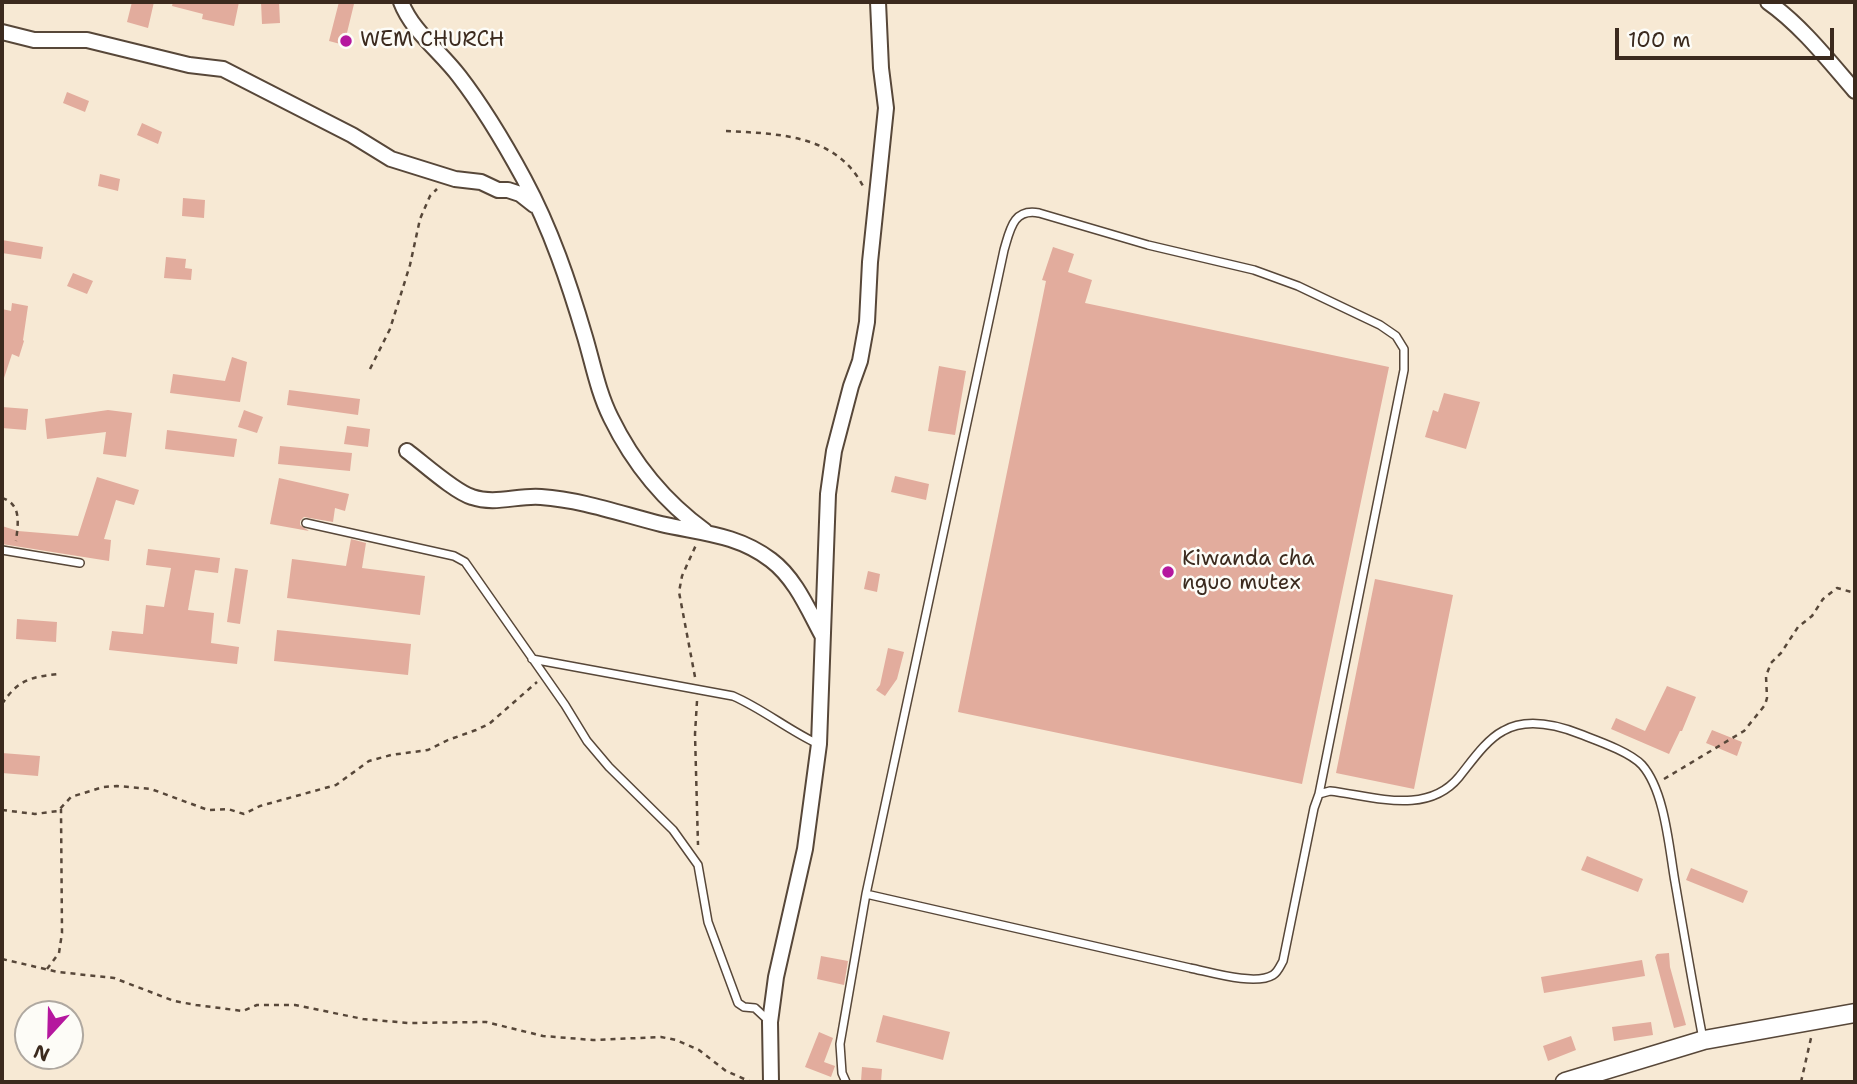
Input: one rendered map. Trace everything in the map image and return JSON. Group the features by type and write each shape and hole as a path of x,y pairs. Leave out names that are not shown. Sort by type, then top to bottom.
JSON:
{"street":[{"path":"401,2 407,19 460,78 523,177 542,214 568,285 595,377 610,417 629,451 668,501 705,531"},
{"path":"771,1082 770,1022 776,978 805,849 819,744 828,494 834,451 860,361 867,322 875,210 886,131 877,2"},
{"path":"1768,2 1779,9 1855,91"},
{"path":"2,32 34,40 87,40 189,65 223,69 352,135 391,159 455,179 481,182 498,190 520,194 542,214"},
{"path":"407,452 469,497 489,501 538,496 582,502 660,524 705,531 753,549 773,561 789,578 822,636"},
{"path":"1565,1082 1703,1040 1855,1013"}],"lane":[{"path":"846,1082 842,1073 840,1044 866,894 1004,250 1014,221 1029,211 1148,245 1265,274 1298,286 1380,325 1396,336 1404,349 1404,370 1319,794 1283,961 1275,974 1264,979 1242,978 1190,968 866,894"},
{"path":"306,523 454,556 465,562 587,741 609,767 666,822 698,864 708,922 738,1003 744,1007 755,1008 770,1022"},
{"path":"2,550 79,563"},
{"path":"532,659 733,696 750,703 786,727 819,744"},
{"path":"1319,794 1330,791 1417,801 1437,796 1457,780 1479,753 1503,731 1528,723 1562,727 1609,746 1641,764 1655,785 1703,1040"}],"path":[{"path":"726,131 788,134 831,152 860,180 875,210"},
{"path":"370,369 390,329 410,265 417,229 430,196 455,179"},
{"path":"2,498 7,499 16,509 15,552"},
{"path":"698,864 695,734 697,688 679,592 689,558 705,531"},
{"path":"1655,785 1744,732 1765,705 1767,668 1794,632 1812,615 1823,598 1837,588 1855,593"},
{"path":"2,704 20,683 58,674"},
{"path":"2,810 35,814 61,809 71,797 103,787 117,786 151,789 208,810 228,810 244,814 260,806 335,785 369,761 428,750 476,730 500,715 544,675"},
{"path":"46,970 59,953 62,933 61,809"},
{"path":"2,959 46,970 107,976 183,1003 243,1010 257,1005 295,1005 363,1019 408,1023 486,1022 542,1036 593,1040 661,1037 699,1050 726,1071 751,1082"},
{"path":"1801,1082 1814,1020"}],"building":[{"path":"132,2 154,2 148,28 127,22"},
{"path":"173,2 239,2 234,26 202,19 203,14 172,6"},
{"path":"261,2 279,2 280,23 262,24"},
{"name":"WEM CHURCH","path":"339,2 354,4 344,45 329,41"},
{"path":"67,92 89,101 85,112 63,103"},
{"path":"142,123 162,132 158,144 137,135"},
{"path":"100,174 120,179 118,191 98,186"},
{"path":"183,198 205,200 204,218 182,216"},
{"path":"2,240 43,247 41,259 2,253"},
{"path":"1053,247 1074,254 1068,272 1092,280 1085,303 1389,367 1302,784 958,712 1046,281 1042,280"},
{"path":"166,257 186,259 185,268 192,269 191,280 164,278"},
{"path":"73,273 93,281 87,294 67,286"},
{"path":"12,303 28,306 24,341 19,357 12,354 2,378 2,309 11,311"},
{"path":"232,357 247,362 240,402 170,393 173,374 225,381"},
{"path":"939,366 966,371 955,435 928,431"},
{"path":"289,390 360,399 358,415 287,405"},
{"path":"1444,393 1480,402 1466,449 1425,437 1433,410 1438,412"},
{"path":"2,407 28,409 26,430 2,428"},
{"path":"108,410 132,413 126,457 103,454 106,432 47,439 45,419"},
{"path":"244,410 263,417 257,433 238,427"},
{"path":"347,426 370,429 368,447 344,444"},
{"path":"167,430 237,439 234,457 165,449"},
{"path":"280,446 352,453 350,471 278,464"},
{"path":"895,476 929,484 926,500 891,492"},
{"path":"97,477 139,490 134,505 116,500 104,539 111,540 109,561 2,544 2,526 18,531 78,536"},
{"path":"279,478 349,494 345,511 335,508 333,522 304,517 300,525 309,531 270,524"},
{"path":"351,539 366,543 362,568 425,576 420,615 287,598 292,559 346,566"},
{"path":"148,549 220,558 218,573 195,570 188,610 214,613 211,643 239,647 237,664 109,650 112,631 143,634 146,605 164,607 171,568 146,565"},
{"path":"235,568 248,570 240,624 227,622"},
{"path":"868,571 880,574 877,592 864,589"},
{"path":"1375,579 1453,595 1414,789 1336,773"},
{"path":"17,619 57,622 56,642 16,639"},
{"path":"277,630 411,644 408,675 274,661"},
{"path":"888,648 904,652 897,679 885,696 876,690 880,685"},
{"path":"1667,686 1696,697 1669,754 1611,729 1616,718 1645,731"},
{"path":"1712,730 1742,742 1737,756 1706,743"},
{"path":"2,753 40,756 38,776 2,773"},
{"path":"1587,856 1643,879 1638,892 1581,870"},
{"path":"1691,868 1748,891 1743,903 1686,880"},
{"path":"1669,953 1670,967 1686,1025 1674,1028 1655,957 1657,954"},
{"path":"821,956 848,961 844,985 817,979"},
{"path":"1642,960 1645,976 1544,993 1541,977"},
{"path":"883,1015 950,1032 943,1060 876,1042"},
{"path":"1651,1022 1653,1035 1614,1041 1612,1027"},
{"path":"819,1032 833,1038 824,1062 835,1066 831,1077 805,1067"},
{"path":"1571,1036 1576,1050 1548,1061 1543,1046"},
{"path":"862,1067 882,1069 881,1082 861,1081"}],"place":[{"name":"WEM CHURCH","path":"346,41"},
{"name":"Kiwanda cha nguo mutex","path":"1168,572"}]}
